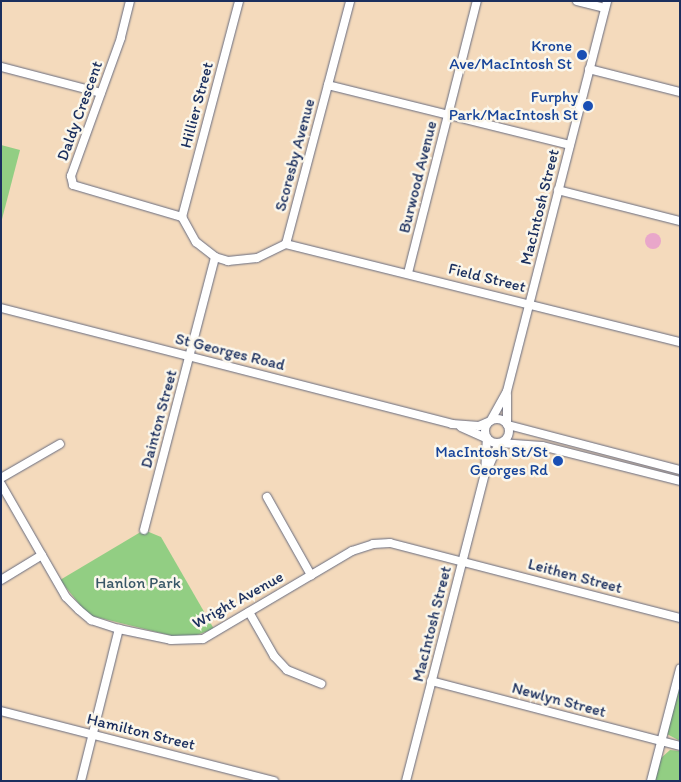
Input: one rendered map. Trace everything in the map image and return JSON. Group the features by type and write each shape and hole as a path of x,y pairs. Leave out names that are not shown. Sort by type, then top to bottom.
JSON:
{"street":[{"name":"Daldy Crescent","path":"130,1 121,38 71,176 73,185 182,217"},
{"name":"Hillier Street","path":"182,217 239,1"},
{"name":"Scoresby Avenue","path":"286,244 350,1"},
{"name":"Burwood Avenue","path":"408,273 477,1"},
{"path":"577,1 606,5"},
{"name":"MacIntosh Street","path":"491,420 507,390 606,5"},
{"path":"1,67 101,93"},
{"path":"589,69 680,92"},
{"path":"328,84 570,145"},
{"path":"558,190 680,221"},
{"path":"182,217 196,242 215,257 228,260 257,258 286,244"},
{"name":"Field Street","path":"286,244 680,342"},
{"name":"Dainton Street","path":"144,530 215,257"},
{"name":"St Georges Road","path":"1,308 452,424 487,438"},
{"name":"MacIntosh Street","path":"507,390 508,425"},
{"path":"680,470 508,425 502,420 491,420 484,430 487,438 499,443 542,446 680,481"},
{"name":"St Georges Road","path":"452,424 479,426 491,420"},
{"path":"499,443 508,436 508,425"},
{"name":"MacIntosh Street","path":"485,474 487,438"},
{"name":"MacIntosh Street","path":"406,781 485,474 499,443"},
{"path":"1,478 60,444"},
{"path":"603,462 606,451"},
{"name":"Wright Avenue","path":"1,484 66,597 79,610 91,620 118,629 188,641 202,639 352,551 373,544 390,543 463,559"},
{"path":"267,497 311,575"},
{"path":"1,580 42,556"},
{"name":"Leithen Street","path":"463,559 680,618"},
{"path":"249,612 274,656 286,670 321,684"},
{"path":"81,781 118,629"},
{"path":"651,781 680,668"},
{"name":"Newlyn Street","path":"431,681 680,746"},
{"name":"Hamilton Street","path":"1,710 274,781"}],"green space":[{"path":"1,145 20,150 1,223"},
{"name":"Hanlon Park","path":"144,530 161,537 214,629 185,639 88,615 60,580"},
{"path":"680,681 680,741 667,734"},
{"path":"670,750 680,751 680,781 655,781 661,758"}],"building":[{"path":"653,233 661,241 653,249 645,241"}],"place":[{"name":"Krone Ave/MacIntosh St","path":"582,55"},
{"name":"Furphy Park/MacIntosh St","path":"588,106"},
{"name":"MacIntosh St/St Georges Rd","path":"558,461"}]}
